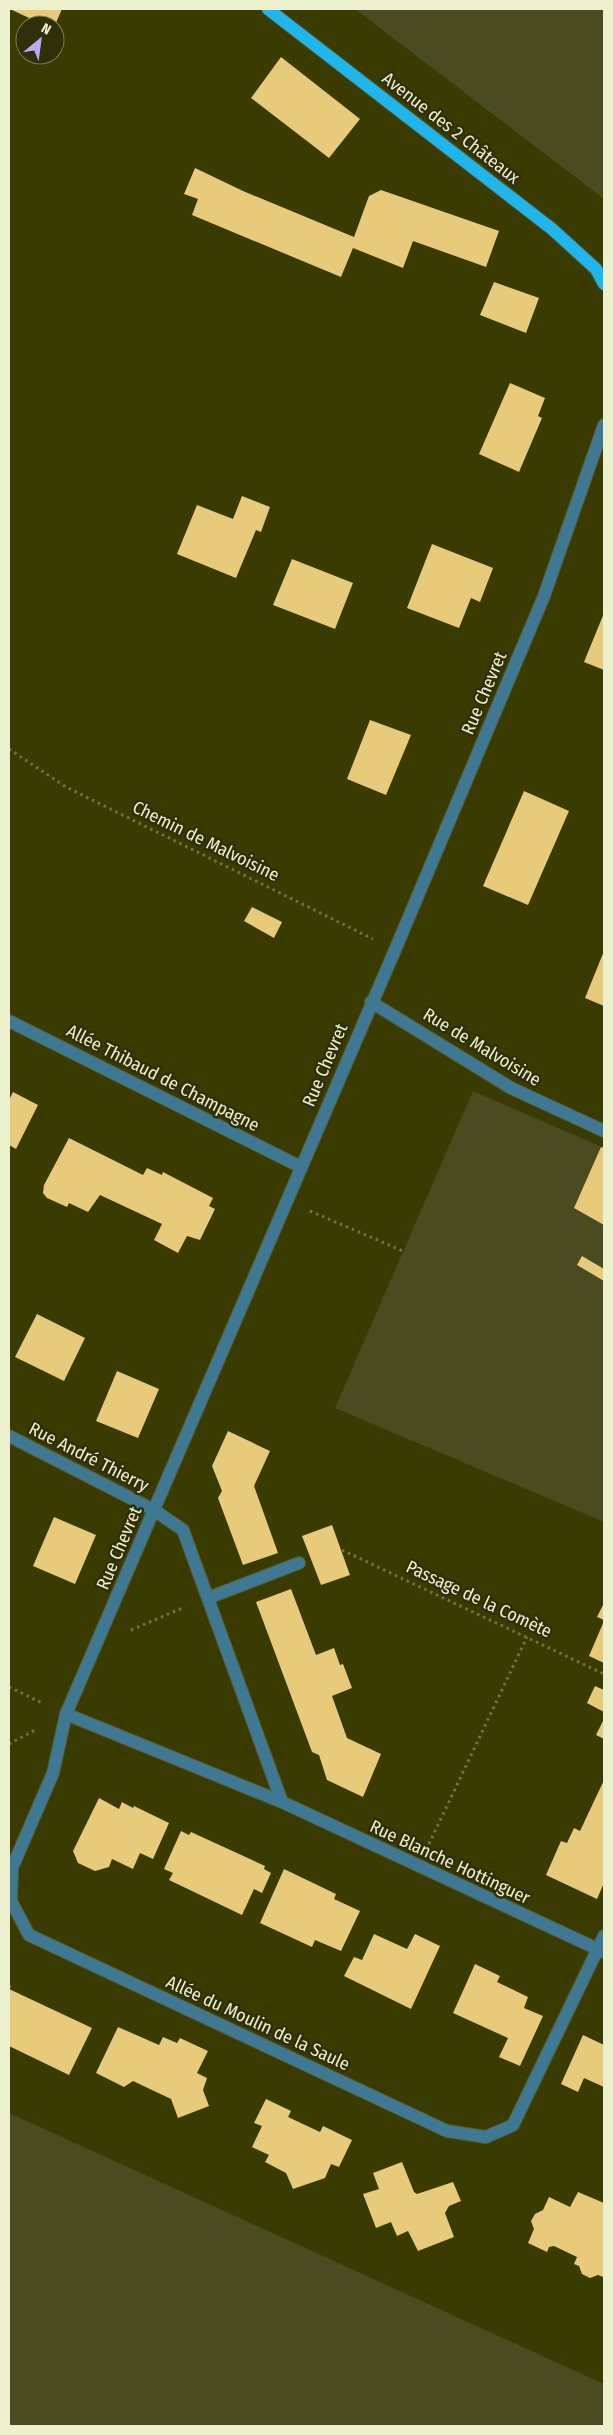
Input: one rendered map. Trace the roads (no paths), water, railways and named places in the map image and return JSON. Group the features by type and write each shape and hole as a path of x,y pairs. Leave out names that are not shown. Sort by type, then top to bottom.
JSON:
{"main road":[{"name":"Avenue des 2 Châteaux","path":"268,9 600,268 604,284"}],"street":[{"name":"Rue Chevret","path":"66,1714 395,950 544,596 604,425"},
{"name":"Rue de Malvoisine","path":"371,1002 511,1088 604,1131"},
{"name":"Allée Thibaud de Champagne","path":"9,1021 301,1167"},
{"name":"Rue André Thierry","path":"9,1436 154,1510"},
{"path":"154,1510 183,1530 282,1802"},
{"path":"208,1598 299,1563"},
{"name":"Rue Blanche Hottinguer","path":"66,1714 282,1802 601,1951"},
{"name":"Allée du Moulin de la Saule","path":"66,1714 53,1773 12,1868 11,1901 29,1935 448,2131 486,2136 513,2125 601,1951 604,1936"}]}
